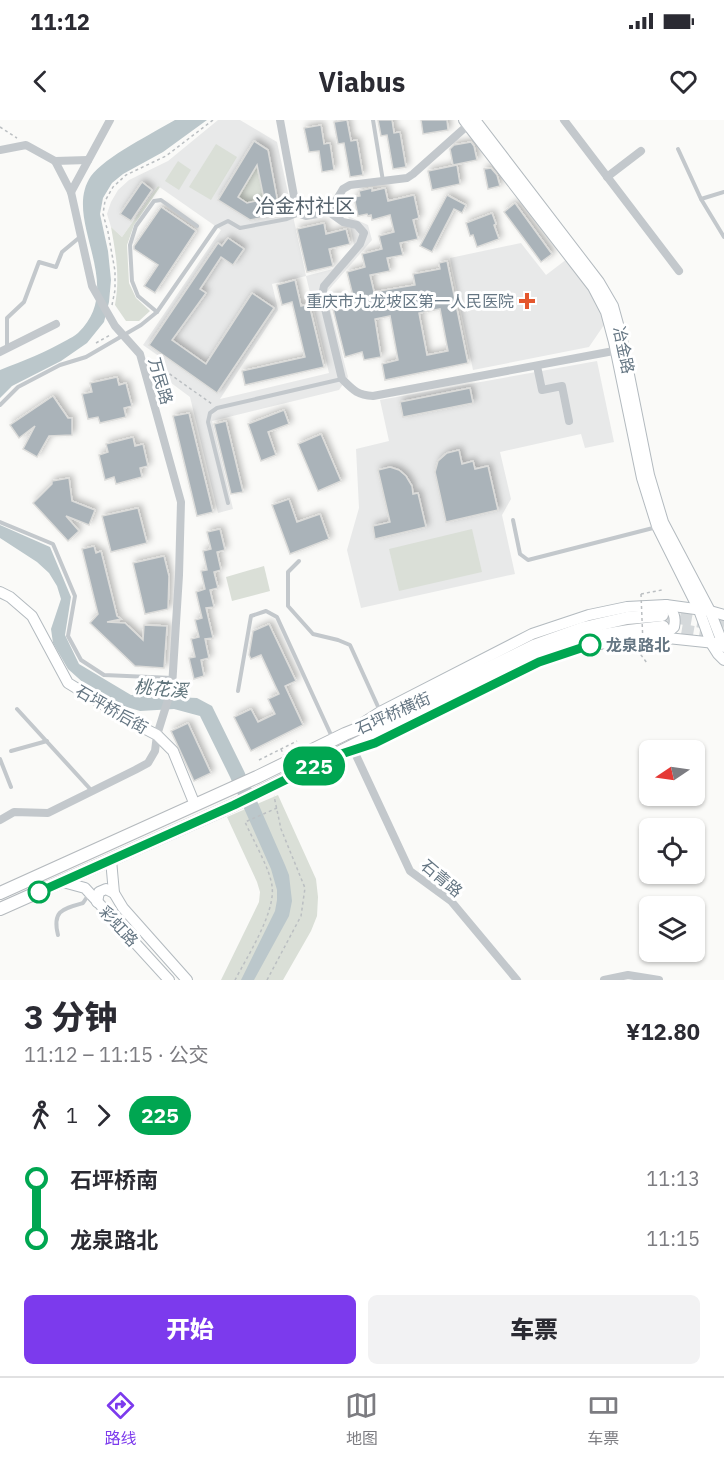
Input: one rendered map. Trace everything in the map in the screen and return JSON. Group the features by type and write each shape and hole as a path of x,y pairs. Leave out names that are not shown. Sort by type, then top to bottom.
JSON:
{"main road":[{"name":"冶金路","path":"472,121 599,282 614,306 642,478 657,526 705,611"},
{"name":"冶金路","path":"620,350 649,474 663,522 705,611"},
{"name":"石坪桥后街","path":"0,592 10,597 32,616 68,683 130,721 158,733 172,751 195,805"},
{"path":"345,734 380,712 532,634 608,610 627,608 720,645"},
{"path":"332,757 375,743 539,662 662,621 705,611 724,615"},
{"path":"705,611 720,645 718,654 724,660"},
{"name":"石坪桥横街","path":"0,893 257,777 345,734 392,715 534,646 584,628 627,618 662,621"},
{"name":"石坪桥横街","path":"0,909 234,805 268,793 332,757 536,654 586,638 629,631 662,621"},
{"name":"彩虹路","path":"111,860 114,893 123,908 187,980"},
{"name":"彩虹路","path":"63,882 85,888 170,980"},
{"path":"97,902 99,892 106,889 114,893"},
{"path":"170,980 177,977 177,969"}],"street":[{"path":"71,192 110,120"},
{"path":"280,120 296,207 300,214 306,216 329,213 343,222 357,225 364,233 360,244 324,286 322,296 342,379 363,396 620,350"},
{"path":"564,120 680,271"},
{"path":"329,213 343,189 350,185 406,178 413,174 472,121"},
{"path":"0,150 26,145 55,161 88,160"},
{"path":"607,177 641,151"},
{"name":"万民路","path":"0,820 14,812 48,813 148,763 155,751 172,687 181,501 140,354 115,326 92,286 71,192 55,161"},
{"path":"4,350 56,324"},
{"path":"537,366 542,390 562,386 569,422"},
{"name":"石青路","path":"354,751 410,870 451,901 517,980"},
{"path":"604,980 628,975 659,980"}],"lane":[{"path":"373,120 383,181"},
{"path":"678,149 701,199 724,237"},
{"path":"701,199 724,192"},
{"path":"157,312 138,296 132,281 130,245 136,226 154,201 160,200 197,226"},
{"path":"0,405 18,387 60,365 86,357 141,325 157,312 216,226 228,221 240,228 287,219 300,214"},
{"path":"4,350 7,318 24,302 39,262 56,267 62,252 80,237"},
{"path":"228,503 208,422 210,412 218,408 342,379"},
{"path":"513,520 520,554 528,560 657,526"},
{"path":"0,522 53,544 75,596 68,636 81,660 104,675 172,678"},
{"path":"299,561 288,572 288,606 313,634 350,645 380,712"},
{"path":"238,691 251,616 266,611 277,616 333,740"},
{"path":"17,709 93,791"},
{"path":"10,751 46,741"},
{"path":"0,759 11,787"},
{"path":"58,934 55,922 58,914 83,903 89,893"}],"path":[{"path":"112,306 115,271 103,214 105,201 113,187 126,175 166,156 213,120"},
{"path":"0,127 26,145"},
{"path":"155,363 218,408"},
{"path":"647,663 641,655 643,644 641,594 662,590"},
{"path":"259,760 297,741"},
{"path":"280,749 296,783"},
{"path":"267,980 301,916 306,888 281,829 277,808 268,793"},
{"path":"235,980 267,918 272,901 270,878 245,822 277,808"}],"shaded area":[{"path":"175,120 207,120 163,152 123,174 112,183 103,198 100,214 108,251 111,280 104,322 87,343 61,361 12,386 0,398 0,370 74,336 92,314 97,294 96,274 83,212 84,193 91,176 118,153"},
{"path":"218,120 240,120 277,142 306,276 333,269 354,245 348,216 368,225 372,240 326,293 348,377 339,390 212,421 233,509 218,513 190,397 155,371 163,359 143,345 221,230 158,186 122,237 111,227 107,214 118,190 129,180 168,161","holes":["306,276 329,373 220,399 278,310 272,284"]},
{"path":"216,144 237,157 211,200 189,187"},
{"path":"178,161 191,170 179,190 165,181"},
{"path":"257,165 264,199 247,203 238,197"},
{"path":"158,186 160,187 134,225 127,245 129,283 136,298 150,311 139,321 126,321 115,305 116,256 111,227 122,237"},
{"name":"重庆市九龙坡区第一人民医院","path":"521,243 546,275 567,259 589,288 602,315 604,325 589,347 473,370 450,258"},
{"path":"597,361 614,442 585,448 581,434 500,452 511,499 502,515 515,574 361,608 347,550 359,508 356,449 389,441 380,400"},
{"path":"0,525 50,547 71,597 65,635 79,664 131,695 197,698 212,706 244,771 289,875 292,901 289,916 254,980 241,980 275,911 277,890 271,869 200,716 174,709 140,711 114,703 87,686 68,669 53,643 51,629 61,599 57,586 49,573 37,562 0,538"},
{"path":"472,529 482,572 399,591 389,549"},
{"path":"264,566 270,591 232,601 226,577"},
{"path":"278,795 316,879 317,916 283,980 221,980 259,902 260,892 227,817"}],"building":[{"path":"347,120 351,141 357,140 363,175 350,177 344,143 338,144 334,122"},
{"path":"378,120 392,120 394,133 400,132 406,167 393,169 387,135 381,136"},
{"path":"421,120 447,120 448,130 423,134"},
{"path":"321,125 324,144 330,143 334,170 322,172 319,151 309,152 304,128"},
{"path":"254,141 268,150 280,214 250,220 218,200","holes":["257,165 264,199 247,203 238,197"]},
{"path":"471,142 477,160 453,165 450,149 454,145"},
{"path":"457,165 460,184 432,190 428,171"},
{"path":"491,168 497,175 500,186 488,189 484,169"},
{"path":"142,182 152,190 131,221 120,214"},
{"path":"385,188 388,201 414,195 419,218 413,220 418,239 400,243 403,255 387,258 390,271 370,275 374,292 415,285 413,274 440,269 439,263 447,261 468,363 385,380 382,364 398,360 390,316 375,319 381,357 364,360 362,352 345,357 330,297 339,294 341,303 354,300 347,272 365,267 362,254 382,249 379,236 394,232 390,215 372,220 371,215 358,216 354,197 360,196 359,191","holes":["440,309 448,351 427,355 419,313"]},
{"path":"447,195 466,205 462,213 454,209 432,252 420,246"},
{"path":"515,203 552,254 541,262 504,212"},
{"path":"161,207 196,231 155,293 144,286 158,265 134,249 134,246"},
{"path":"492,213 499,239 477,247 466,223"},
{"path":"324,223 326,234 346,229 350,244 329,249 333,266 307,272 297,229"},
{"path":"228,238 244,249 233,265 221,257 200,289 206,293 172,340 206,364 252,293 274,308 217,393 149,345 218,243 222,246"},
{"path":"295,280 301,306 309,304 324,367 245,385 242,371 305,357 292,302 282,305 277,285"},
{"path":"117,377 119,385 126,383 132,406 124,408 126,417 100,423 98,417 88,419 82,394 92,392 90,383"},
{"path":"470,388 473,403 403,417 400,402"},
{"path":"53,396 68,418 72,418 72,435 49,436 37,457 23,449 35,426 19,438 10,425"},
{"path":"284,410 289,424 268,432 276,455 261,461 248,424"},
{"path":"189,413 213,512 197,516 173,416"},
{"path":"226,421 243,492 231,494 214,424"},
{"path":"321,434 341,481 318,491 298,444"},
{"path":"133,437 135,446 143,444 148,466 140,468 142,477 116,484 114,477 105,480 99,455 108,452 106,444"},
{"path":"459,450 462,464 473,461 475,469 488,466 498,510 446,522 435,472 438,461 447,453"},
{"path":"390,467 406,476 412,486 413,494 418,493 426,527 375,539 373,526 390,522 378,470"},
{"path":"69,478 72,501 95,510 89,525 66,516 79,531 68,541 33,503 52,484 52,481"},
{"path":"289,499 297,522 320,514 329,539 290,554 272,505"},
{"path":"138,508 147,543 111,552 102,516"},
{"path":"220,529 225,550 217,552 221,570 214,572 218,588 210,590 214,607 206,608 213,638 205,639 209,658 201,660 204,676 194,679 189,658 195,657 191,639 199,637 195,620 202,618 196,592 205,589 201,571 207,570 203,551 211,549 207,532"},
{"path":"94,546 96,553 101,551 117,616 121,619 107,622 125,623 143,640 144,625 167,626 164,668 135,666 90,623 98,614 82,549"},
{"path":"164,556 169,576 168,609 145,614 133,563"},
{"path":"269,624 296,681 285,686 303,725 251,751 234,717 251,709 258,722 275,714 268,699 279,694 261,655 251,659 249,655 253,631"},
{"path":"188,723 211,773 194,781 171,731"}],"tunnel":[{"path":"662,615 724,626"},
{"path":"664,627 718,636"}],"bus line":[{"name":"225","path":"39,892 234,805 332,757 375,743 539,662 590,645"}],"place":[{"name":"重庆市九龙坡区第一人民医院","path":"527,301"},
{"name":"龙泉路北","path":"590,645"}],"district":[{"name":"冶金村社区","path":"305,206"}],"water label":[{"name":"桃花溪","path":"161,689"}]}
